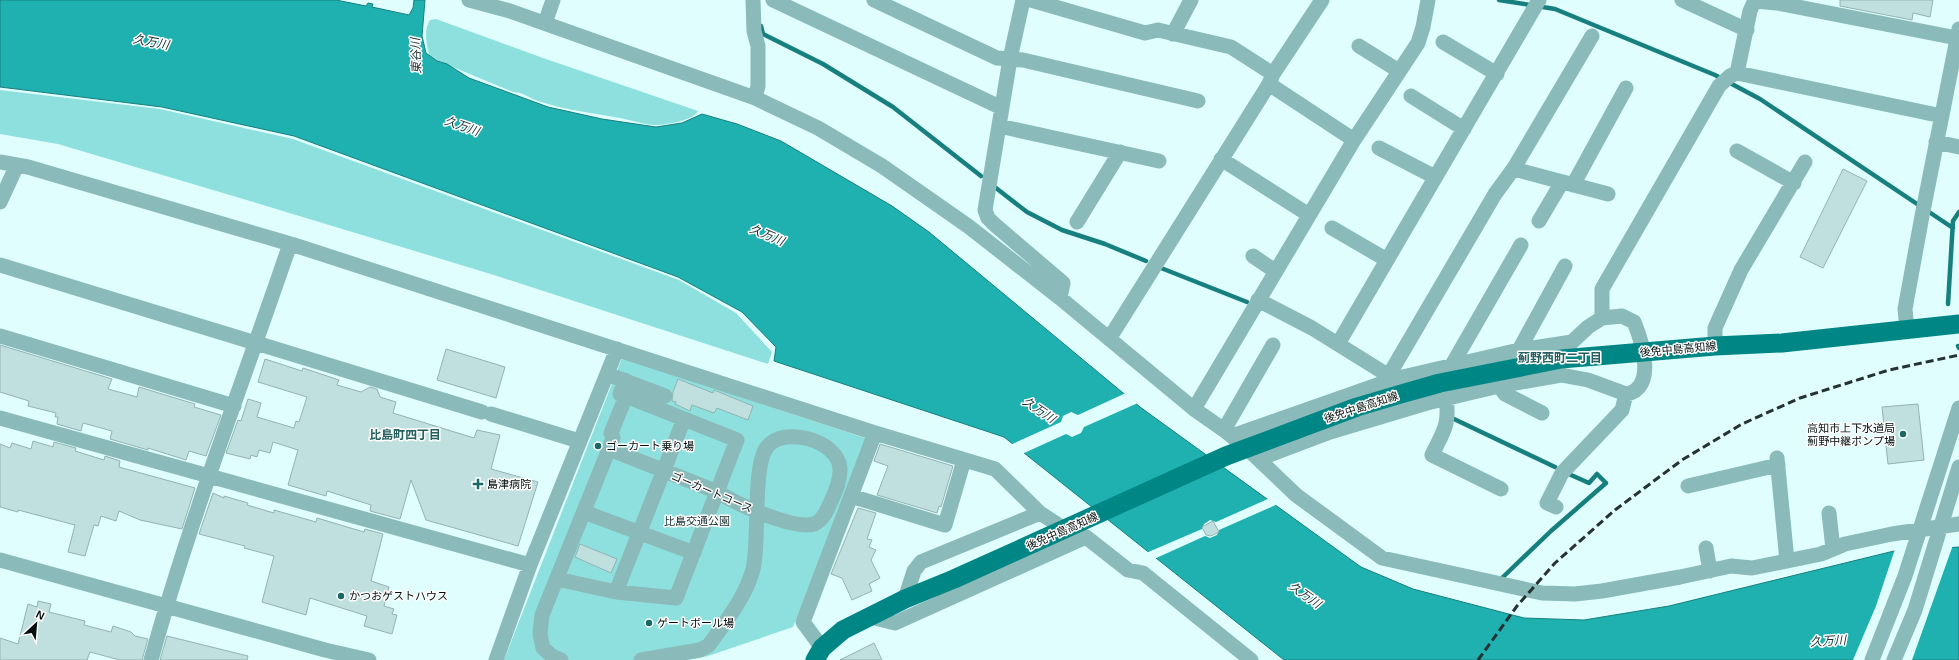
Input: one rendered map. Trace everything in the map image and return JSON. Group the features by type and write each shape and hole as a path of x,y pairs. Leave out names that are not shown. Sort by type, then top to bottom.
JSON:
{"main road":[{"name":"後免中島高知線","path":"818,654 843,630 905,599 954,579 1226,456 1357,407 1443,391 1561,359 1715,346 1782,343 1959,324"}],"street":[{"path":"469,0 545,24 755,98 818,128 906,181 968,226 1060,298 1194,409 1228,433 1250,456 1296,495 1367,549 1382,558 1400,563 1555,594 1602,591 1731,566 1752,568 1821,554 1845,544 1892,534 1959,524"},
{"path":"545,24 553,0"},
{"path":"753,0 754,32 758,46 758,86 755,98"},
{"path":"773,0 1002,108"},
{"path":"874,0 996,58 1023,60 1198,101"},
{"path":"1023,0 1010,59 985,210 988,218 1063,283 1060,298"},
{"path":"1031,0 1145,33 1158,30 1232,47 1271,79 1354,140"},
{"path":"1173,34 1191,0"},
{"path":"1109,339 1322,0"},
{"path":"1194,409 1354,140 1418,43 1423,27 1428,0"},
{"path":"1338,344 1539,0"},
{"path":"1682,0 1747,30"},
{"path":"1602,318 1602,288 1729,78 1747,30 1750,11 1755,0 1958,34 1955,66 1936,142 1905,309 1907,329"},
{"path":"1392,377 1495,194 1514,169 1592,36"},
{"path":"1443,42 1496,74"},
{"path":"1359,46 1399,72"},
{"path":"1729,78 1942,116"},
{"path":"1539,221 1568,183 1626,88"},
{"path":"1411,96 1464,129"},
{"path":"999,126 1159,161"},
{"path":"1936,142 1959,147"},
{"path":"1379,148 1436,177"},
{"path":"1737,151 1794,183"},
{"path":"1077,222 1120,152"},
{"path":"1221,159 1309,215"},
{"path":"0,162 18,165 290,244 875,433 995,469 1040,513 1060,526 1086,537 1128,570 1143,573 1247,658"},
{"path":"1715,346 1715,328 1740,270 1794,183 1805,162"},
{"path":"0,202 18,165"},
{"path":"1514,169 1608,194"},
{"path":"1332,228 1387,260"},
{"path":"151,660 166,606 209,476 290,244"},
{"path":"1452,365 1521,245"},
{"path":"1253,256 1275,271"},
{"path":"0,265 579,441"},
{"path":"1519,350 1565,266"},
{"path":"1258,300 1338,344 1392,377"},
{"path":"1228,433 1392,377 1519,350 1572,342 1588,327 1602,318 1622,316 1634,322 1638,332 1645,368 1642,385 1632,393 1626,394 1583,379 1561,375 1499,386 1443,391 1427,403 1250,456"},
{"path":"0,336 234,406"},
{"path":"1228,433 1273,345"},
{"path":"496,660 530,565 617,349"},
{"path":"606,374 665,396"},
{"path":"557,579 616,592 676,598 737,440 620,394 624,380"},
{"path":"1499,386 1505,394 1542,413"},
{"path":"1443,391 1448,415 1447,422 1432,455 1501,489"},
{"path":"1556,507 1547,503 1562,473 1622,410 1626,394"},
{"path":"561,660 552,656 543,648 540,634 542,615 607,454 613,438 611,433 626,396"},
{"path":"1872,660 1905,576 1959,408"},
{"path":"0,418 530,565"},
{"path":"616,592 663,476 684,419"},
{"path":"818,654 803,622 875,433"},
{"name":"ゴーカートコース","path":"607,454 716,497 734,503 794,524 807,525 815,524 822,519 840,480 840,469 835,454 824,445 794,436 786,436 772,442 762,456 758,504 756,521 754,568 750,581 709,645 700,650 641,660"},
{"path":"851,496 945,525 964,460"},
{"path":"1688,486 1777,461 1787,561"},
{"path":"1894,660 1915,610 1959,467"},
{"path":"584,512 694,553"},
{"path":"905,599 914,571 922,562 1040,513"},
{"path":"1829,513 1833,549"},
{"path":"871,617 895,623 1086,537"},
{"path":"1706,548 1710,571"},
{"path":"0,560 325,650 369,660"}],"green space":[{"path":"436,19 543,58 698,111 691,117 673,123 661,125 647,124 548,104 535,100 526,95 513,92 448,65 432,64 426,42 426,30 430,20"},
{"path":"0,90 160,109 293,139 679,280 736,313 772,352 768,364 494,275 250,201 58,144 0,134"},
{"name":"比島交通公園","path":"622,358 868,439 793,627 708,656 687,660 504,660"}],"water":[{"path":"0,0 336,0 366,6 368,3 373,4 372,7 409,15 413,8 414,0 425,0 422,36 426,53 437,61 447,64 469,78 548,107 602,119 656,127 682,123 702,114 737,124 781,141 892,206 929,232 1140,407 1361,567 1413,589 1524,618 1584,620 1669,606 1894,551 1959,547 1959,660 1284,660 1004,437 774,361 776,347 742,312 678,277 294,136 162,107 0,87"}],"pier":[{"path":"1126,393 1138,403 1084,427 1081,433 1072,437 1066,434 1022,454 1010,445 1061,422 1063,416 1071,412 1078,415"},
{"path":"1270,498 1278,504 1219,530 1217,535 1210,538 1205,536 1154,559 1146,553 1202,529 1204,524 1210,520 1216,522"},
{"path":"1953,545 1912,660 1853,660 1876,606 1895,549"}],"building":[{"path":"1840,0 1933,0 1930,17 1913,13 1912,20 1840,6"},
{"path":"1843,169 1867,181 1823,268 1800,257"},
{"path":"0,345 112,379 108,389 137,397 139,387 195,404 194,407 221,415 206,456 189,451 186,460 148,448 148,450 110,439 112,431 83,423 81,431 57,424 58,417 55,417 56,413 28,406 29,401 0,392"},
{"path":"446,349 505,367 496,398 437,380"},
{"path":"265,359 302,371 303,368 339,380 337,385 361,392 370,387 377,389 380,397 396,402 393,413 474,438 477,430 500,435 491,469 538,482 518,546 426,520 411,480 400,519 370,511 371,505 327,491 326,496 288,485 298,450 273,442 270,453 259,450 257,457 251,455 250,459 226,453 238,420 241,421 248,399 261,403 257,417 294,428 296,421 299,422 307,397 258,382"},
{"path":"678,379 713,393 714,390 753,406 748,420 717,408 714,413 692,405 690,411 675,404 676,402 672,401 673,392"},
{"name":"高知市上下水道局 薊野中継ポンプ場","path":"1918,404 1924,460 1888,464 1882,407"},
{"path":"33,441 53,447 54,442 76,448 75,451 104,460 105,456 120,461 119,467 195,488 182,529 140,520 119,511 116,521 101,516 98,526 94,525 85,556 68,552 75,525 18,510 18,512 0,507 0,444 10,448 12,443 31,449"},
{"path":"880,444 953,466 941,507 939,506 937,513 877,495 888,466 874,461"},
{"path":"213,493 224,498 224,496 248,503 247,505 274,513 274,510 316,522 317,518 364,532 365,529 383,534 371,581 389,587 384,606 394,609 392,614 397,615 392,634 364,626 367,616 310,598 306,615 262,602 274,556 244,548 245,546 199,534"},
{"path":"858,508 876,513 867,539 872,540 869,547 876,550 871,560 880,578 869,584 872,591 852,600 842,578 831,574"},
{"path":"1213,521 1219,532 1211,536 1206,535 1202,527"},
{"path":"580,544 617,559 611,573 575,557"},
{"path":"38,601 51,604 49,612 85,621 84,625 111,632 113,626 131,632 135,636 148,639 142,660 120,660 90,652 87,660 0,660 0,638 18,644 28,604 37,607"},
{"path":"167,636 248,656 247,660 160,660"},
{"path":"874,643 882,660 840,660"}],"waterway":[{"path":"1499,0 1555,9 1715,75 1760,99 1953,228"},
{"path":"761,26 763,34 823,64 893,107 981,176"},
{"path":"996,188 1027,212 1062,230 1105,244 1146,261"},
{"path":"1948,304 1953,221 1959,212"},
{"path":"1161,268 1247,302"},
{"path":"1454,419 1555,467"},
{"path":"1503,577 1551,531 1606,483 1597,474 1589,483 1571,475"}],"railway":[{"path":"1478,660 1517,606 1555,563 1615,510 1682,460 1742,424 1800,398 1889,370 1959,355"}],"place":[{"name":"高知市上下水道局 薊野中継ポンプ場","path":"1903,434"},
{"name":"ゴーカート乗り場","path":"598,446"},
{"name":"島津病院","path":"478,484"},
{"name":"かつおゲストハウス","path":"341,596"},
{"name":"ゲートボール場","path":"649,623"}],"district":[{"name":"薊野西町二丁目","path":"1560,358"},
{"name":"比島町四丁目","path":"405,435"}],"water label":[{"name":"久万川","path":"151,42"},
{"name":"東谷川","path":"416,56"},
{"name":"久万川","path":"462,126"},
{"name":"久万川","path":"767,235"},
{"name":"久万川","path":"1039,410"},
{"name":"久万川","path":"1305,595"},
{"name":"久万川","path":"1828,641"}]}
